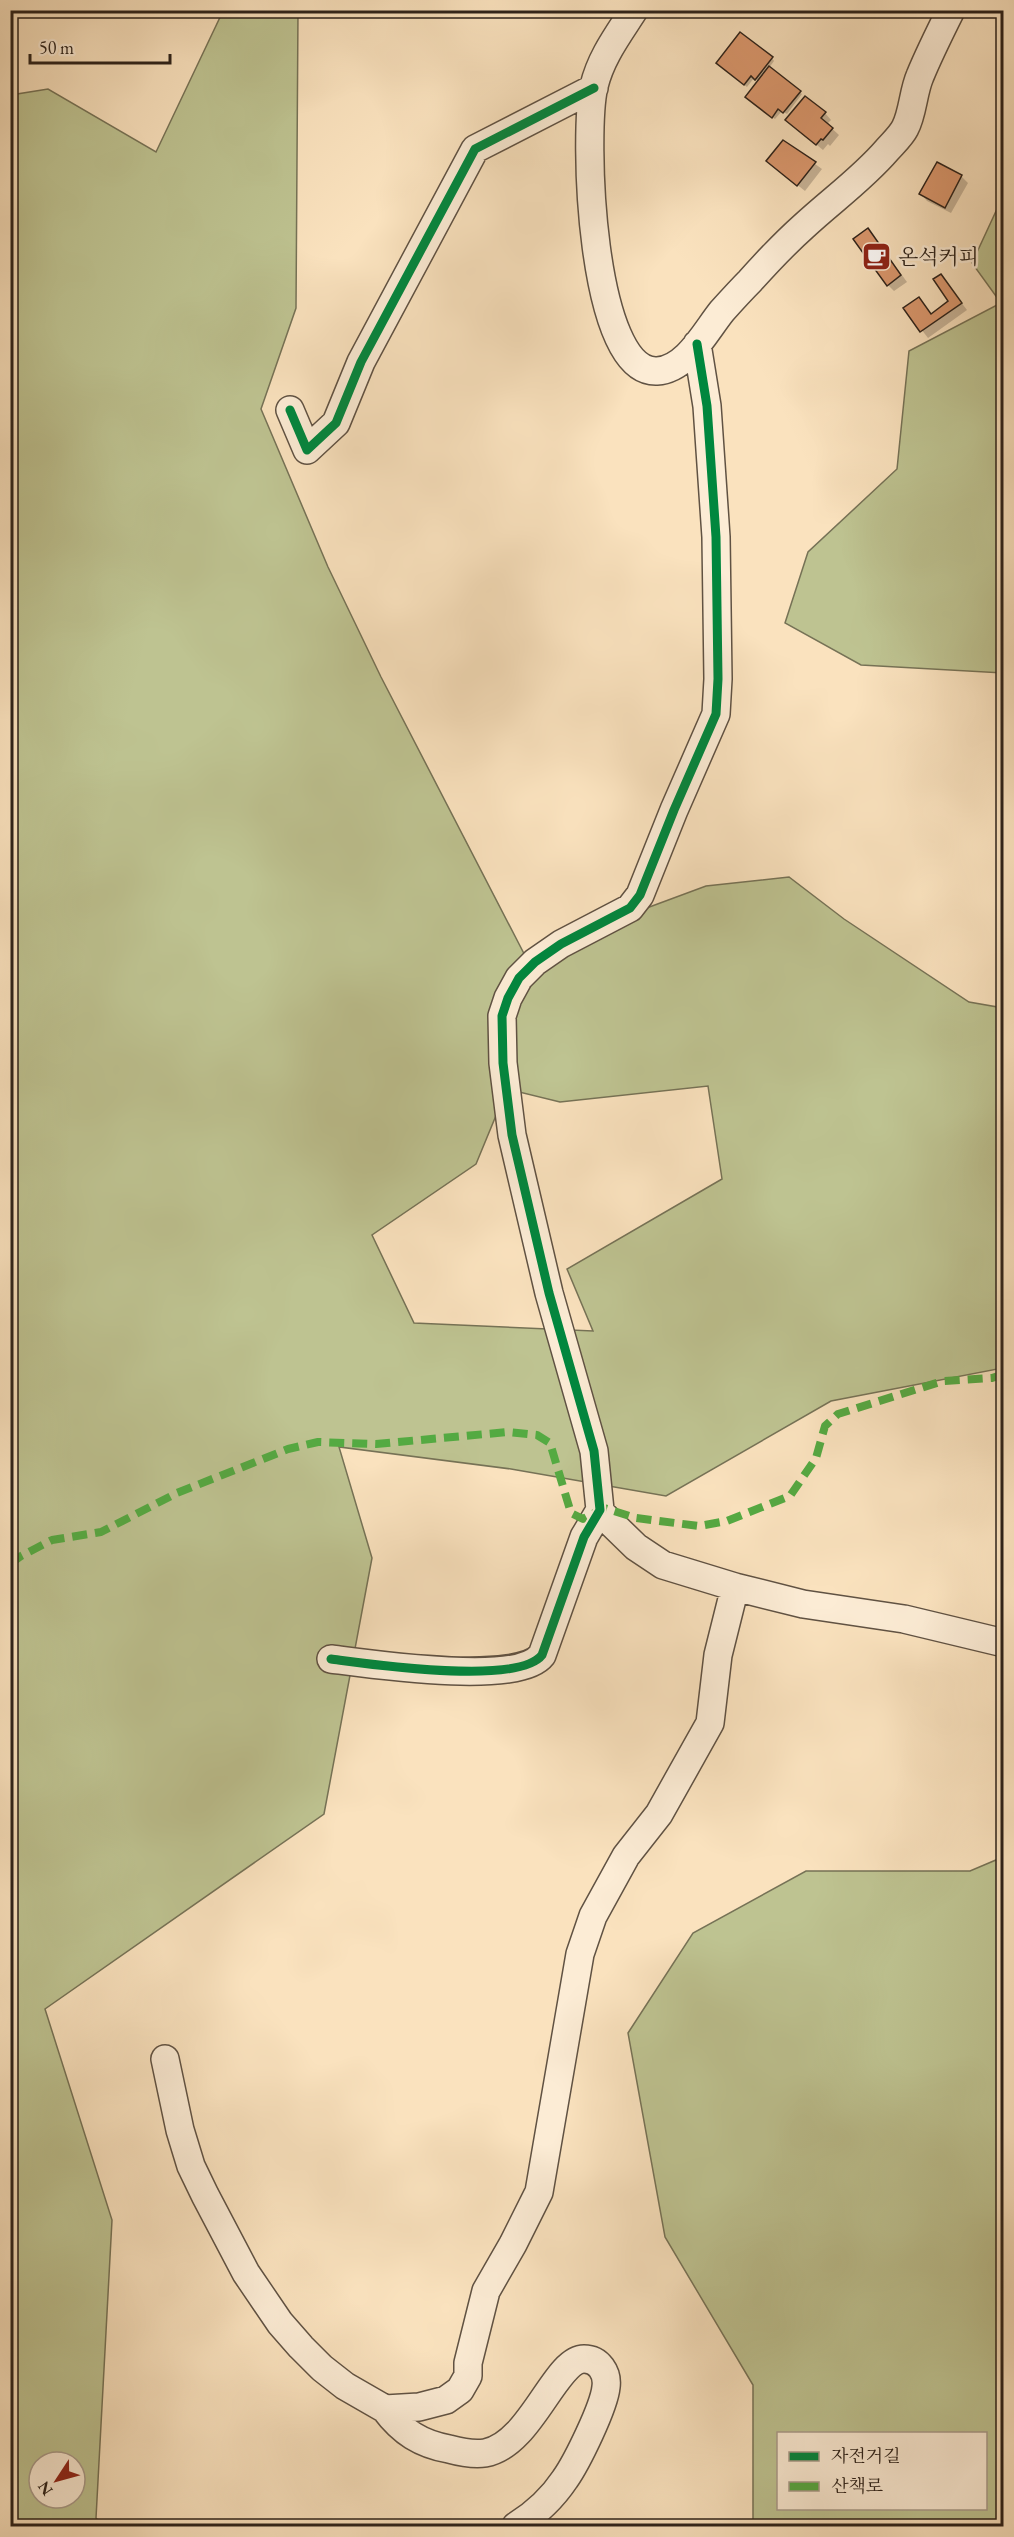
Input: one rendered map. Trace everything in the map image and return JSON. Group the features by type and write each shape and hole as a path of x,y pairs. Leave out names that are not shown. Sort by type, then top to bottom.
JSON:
{"street":[{"path":"634,10 603,58 594,88 589,152 592,225 609,310 617,336 630,357 641,367 651,370 672,366 697,344 721,312 771,258 804,225 841,197 870,169 904,129 919,78 951,10"},
{"path":"290,410 307,450 336,423 361,362 475,149 594,88"},
{"path":"331,1659 401,1669 503,1671 532,1664 542,1655 584,1537 600,1512 594,1451 549,1293 512,1135 503,1063 502,1016 508,998 519,978 535,962 561,944 630,908 640,896 716,714 718,679 716,537 706,405 697,344"},
{"path":"600,1512 636,1548 663,1566 803,1604 904,1619 1004,1643"},
{"path":"385,2409 419,2407 446,2400 465,2384 486,2291 539,2192 579,1954 593,1916 626,1856 658,1814 710,1723 718,1655 735,1587"},
{"path":"165,2059 180,2130 191,2166 226,2239 246,2272 280,2323 322,2368 368,2401 385,2409 403,2430 430,2446 477,2454 487,2452 506,2445 519,2433 567,2366 581,2359 597,2362 604,2373 606,2387 593,2424 566,2479 538,2510 516,2526"}],"green space":[{"path":"223,11 298,11 296,308 261,409 328,567 381,677 533,971 609,922 706,886 789,877 844,919 969,1002 1003,1008 1003,1368 831,1401 666,1496 511,1469 339,1447 372,1558 324,1814 45,2009 112,2220 96,2518 103,2526 11,2526 11,95 48,89 156,152","holes":["708,1086 722,1179 567,1269 593,1331 414,1323 372,1235 476,1164 507,1089 560,1102"]},
{"path":"1003,196 1003,673 861,665 785,623 808,552 897,469 909,351 1001,303 972,263"},
{"path":"1003,1857 1003,2526 753,2526 753,2385 665,2237 628,2033 693,1933 806,1871 970,1871"}],"building":[{"path":"740,32 773,57 755,80 751,76 744,85 716,63"},
{"path":"769,66 801,91 783,113 778,109 772,118 745,97"},
{"path":"805,96 826,112 821,118 833,128 816,145 785,120"},
{"path":"783,140 816,162 797,186 766,161"},
{"path":"937,162 962,175 945,208 919,194"},
{"name":"온석커피","path":"868,228 901,275 887,286 853,239"},
{"path":"941,274 962,303 920,332 903,308 919,297 931,314 948,301 933,279"}],"marked path":[{"path":"10,1564 52,1540 101,1532 177,1493 288,1449 318,1442 376,1444 508,1432 537,1435 550,1443 571,1513 583,1519 604,1508 636,1518 699,1526 727,1521 790,1496 816,1458 825,1426 838,1414 943,1381 992,1378 1004,1374"}],"cycle path":[{"path":"290,410 307,450 336,423 361,362 475,149 594,88"},
{"path":"331,1659 409,1668 475,1671 504,1669 528,1664 542,1655 584,1537 600,1510 594,1451 549,1293 512,1135 503,1063 502,1016 508,998 519,978 535,962 561,944 630,908 640,895 716,714 718,679 716,537 707,406 697,344"}],"place":[{"name":"온석커피","path":"877,257"}]}
